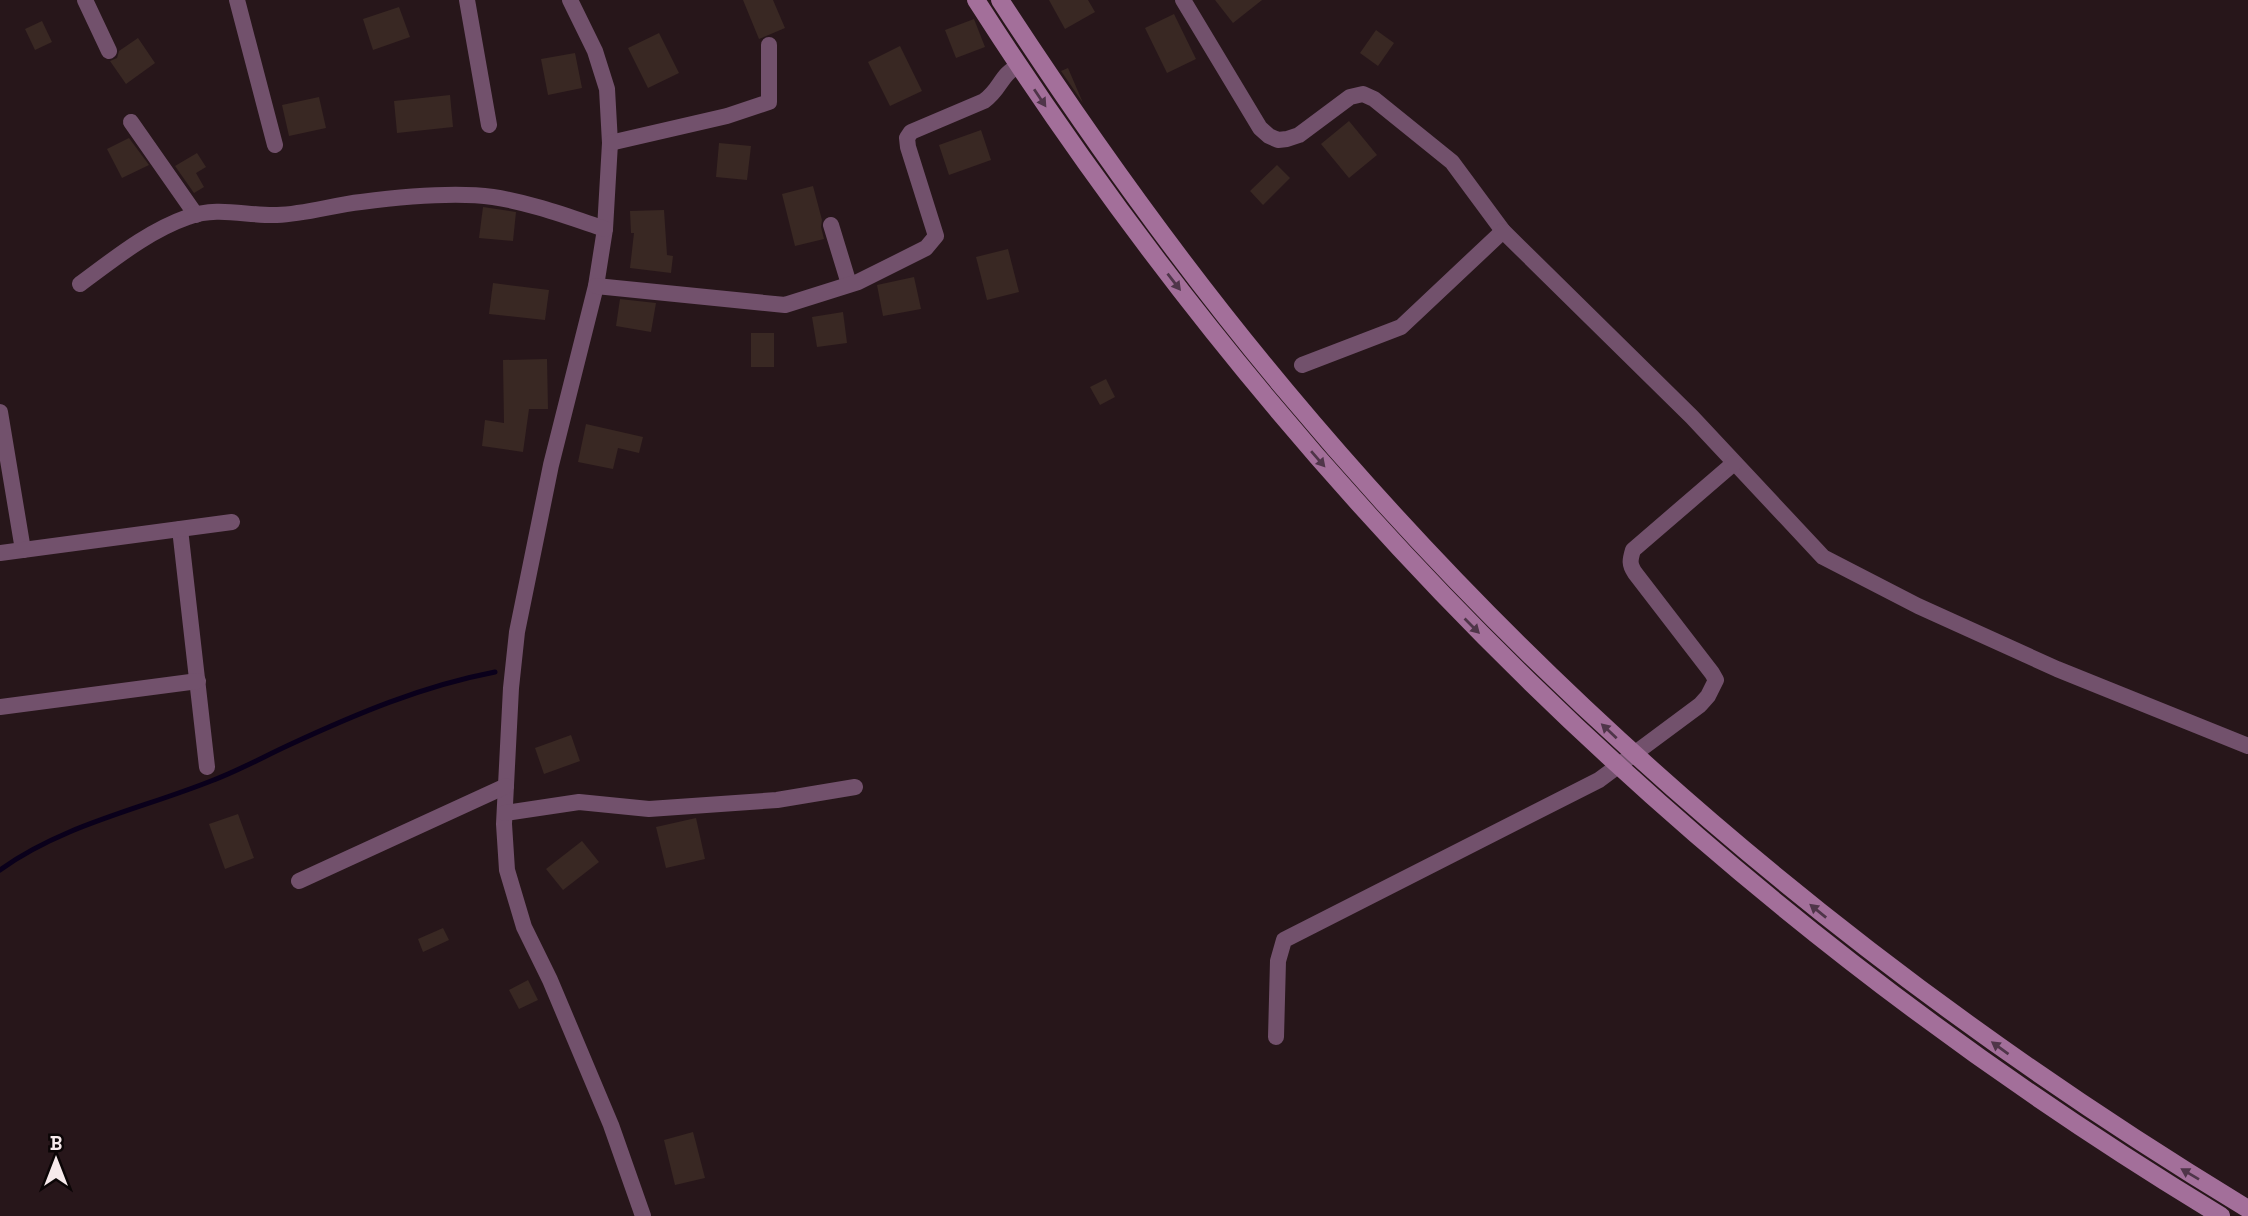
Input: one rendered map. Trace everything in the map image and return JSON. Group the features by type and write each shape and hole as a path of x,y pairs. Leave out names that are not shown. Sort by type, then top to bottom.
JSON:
{"main road":[{"path":"976,0 1092,173 1218,340 1335,479 1468,622 1618,766 1758,889 1915,1011 2078,1126 2221,1216"},
{"path":"1000,0 1149,217 1286,392 1415,538 1551,677 1634,755 1771,873 1917,988 2089,1110 2248,1209"}],"street":[{"path":"85,0 109,51"},
{"path":"237,0 275,145"},
{"path":"467,0 489,125"},
{"path":"570,0 595,51 607,89 610,143 605,229 596,286 551,465 517,632 506,786 507,870 524,927 550,980 611,1125 642,1216"},
{"path":"1183,0 1260,128 1269,136 1278,140 1299,135 1350,97 1363,94 1452,162 1503,231 1692,417 1823,556 1843,569 1918,606 2057,669 2248,746"},
{"path":"610,143 727,116 769,102 769,45"},
{"path":"596,286 772,305 796,303 849,284 926,248 936,236 907,138 911,132 984,101 995,93 1002,79 1019,66"},
{"path":"131,122 196,215"},
{"path":"80,284 137,242 187,217 209,212 276,215 311,212 360,202 451,196 478,197 534,205 605,229"},
{"path":"831,225 849,284"},
{"path":"1302,365 1401,327 1503,231"},
{"path":"0,412 23,550"},
{"path":"1276,1037 1280,945 1283,940 1600,780 1700,705 1708,696 1716,680 1630,565 1633,550 1734,463"},
{"path":"0,553 232,522"},
{"path":"180,529 207,767"},
{"path":"0,707 198,681"},
{"path":"299,881 506,786"},
{"path":"505,813 579,802 649,809 777,800 855,787"}],"building":[{"path":"743,0 773,0 785,28 759,39"},
{"path":"1049,0 1088,0 1095,12 1065,29"},
{"path":"1215,0 1262,0 1233,23"},
{"path":"399,7 410,37 373,50 363,19"},
{"path":"1174,14 1196,59 1167,73 1145,28"},
{"path":"974,19 985,47 956,58 945,30"},
{"path":"42,21 52,42 35,50 25,29"},
{"path":"1376,30 1394,43 1378,66 1360,53"},
{"path":"659,33 679,73 648,88 628,48"},
{"path":"138,38 155,63 126,84 110,61 117,58 119,51"},
{"path":"900,46 922,91 890,106 868,62"},
{"path":"575,53 582,88 548,95 541,59"},
{"path":"1068,68 1083,103 1061,71"},
{"path":"450,95 453,127 397,133 394,101"},
{"path":"319,97 326,128 289,136 282,105"},
{"path":"1349,121 1377,155 1349,178 1321,144"},
{"path":"981,130 991,160 949,175 939,145"},
{"path":"129,138 149,165 122,178 107,149"},
{"path":"719,143 751,146 747,180 716,177"},
{"path":"197,153 206,167 196,173 204,187 194,193 175,166"},
{"path":"1277,165 1290,178 1263,205 1250,191"},
{"path":"813,186 824,239 795,246 782,194"},
{"path":"483,207 516,212 513,241 479,238"},
{"path":"664,210 667,255 673,256 671,273 630,268 634,233 631,233 630,211"},
{"path":"1008,249 1019,292 987,300 976,257"},
{"path":"914,277 921,309 883,316 877,285"},
{"path":"493,283 549,290 545,320 489,314"},
{"path":"620,299 656,303 651,332 616,326"},
{"path":"843,312 847,343 817,347 812,317"},
{"path":"751,333 774,333 774,367 751,367"},
{"path":"547,359 548,409 529,409 523,452 482,446 485,420 504,423 503,360"},
{"path":"1106,379 1115,397 1100,405 1090,387"},
{"path":"586,424 643,437 639,453 618,448 613,469 578,462"},
{"path":"571,735 580,761 544,774 535,748"},
{"path":"238,814 254,858 225,869 209,824"},
{"path":"696,818 705,859 666,868 656,827"},
{"path":"582,841 599,862 563,890 546,869"},
{"path":"443,928 449,940 423,952 418,939"},
{"path":"528,980 538,1000 519,1009 509,990"},
{"path":"693,1132 705,1178 675,1185 664,1140"}],"waterway":[{"path":"0,870 24,854 76,829 221,777 364,712 441,685 495,672"}]}
